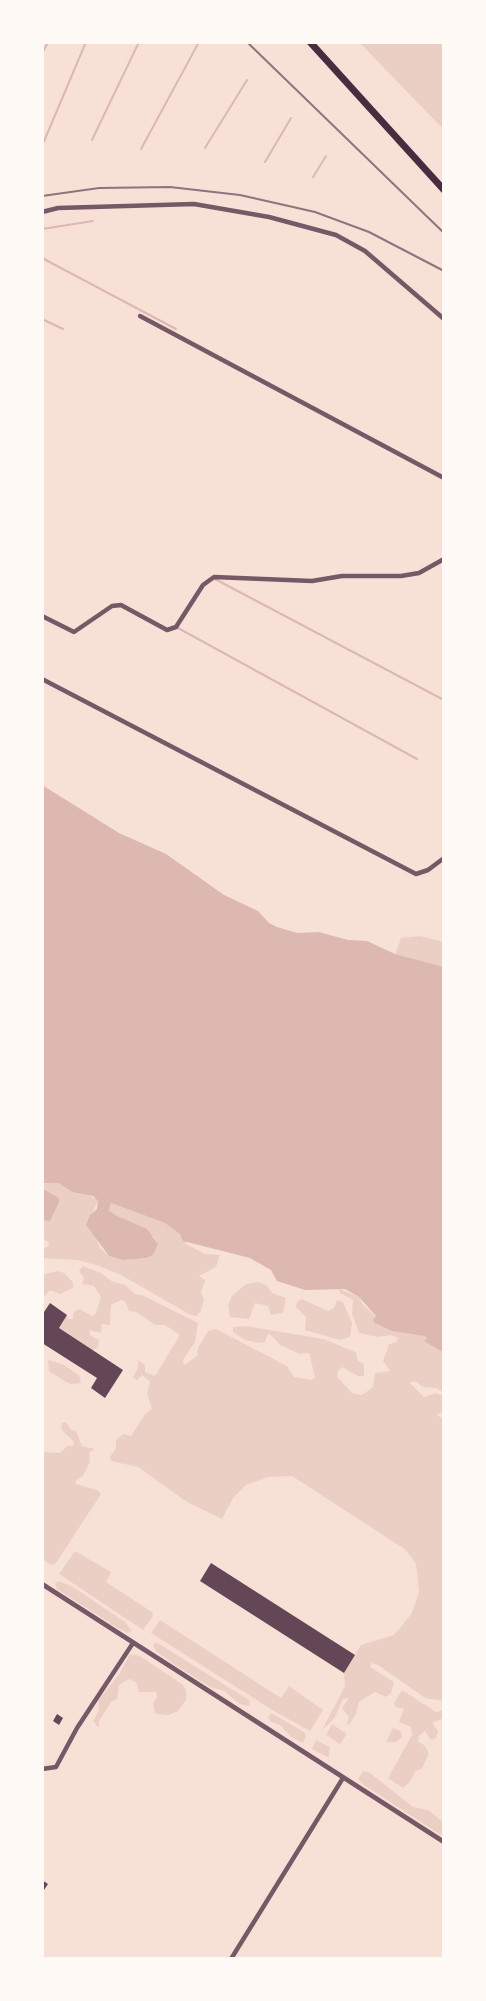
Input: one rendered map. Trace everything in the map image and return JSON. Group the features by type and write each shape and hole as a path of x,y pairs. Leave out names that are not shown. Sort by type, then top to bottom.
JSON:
{"main road":[{"path":"310,42 444,190"}],"street":[{"path":"42,212 58,208 194,204 280,220 336,235 365,251 444,319"},
{"path":"140,316 444,478"},
{"path":"42,616 74,632 112,606 122,605 167,630 176,627 203,585 214,577 312,581 342,576 401,576 419,573 444,559"},
{"path":"42,679 416,874 422,873 444,858"},
{"path":"42,1584 444,1842"},
{"path":"42,1769 56,1767 77,1728 133,1642"},
{"path":"231,1959 343,1778"}],"shaded area":[{"path":"359,42 444,42 444,130"},
{"path":"42,785 119,833 166,854 224,895 258,911 269,923 277,927 297,933 319,932 348,940 367,941 395,954 444,967 444,1353 424,1341 427,1338 424,1336 392,1331 375,1323 373,1320 376,1316 359,1297 345,1289 305,1290 277,1281 271,1270 250,1258 183,1241 180,1234 165,1223 111,1203 109,1210 147,1229 158,1244 153,1255 146,1258 123,1260 109,1256 86,1225 90,1215 97,1209 98,1201 93,1196 72,1192 58,1183 44,1183 42,1188"},
{"path":"420,936 444,942 444,967 395,955 401,938"},
{"path":"47,1181 58,1183 72,1192 89,1195 98,1201 86,1225 95,1235 100,1248 109,1256 123,1260 146,1258 158,1244 154,1237 109,1210 111,1203 168,1224 181,1234 186,1244 205,1254 220,1255 216,1267 199,1276 205,1280 201,1293 204,1300 201,1311 196,1316 189,1314 121,1275 99,1266 78,1260 42,1258 42,1249 49,1243 42,1237 42,1220 50,1220 57,1205 52,1194 42,1187"},
{"path":"42,1188 59,1198 50,1221 42,1220"},
{"path":"83,1266 101,1273 111,1281 125,1285 135,1294 142,1295 198,1323 195,1342 183,1360 184,1365 197,1356 198,1348 208,1331 216,1329 287,1366 294,1377 312,1380 315,1377 309,1353 299,1354 280,1345 268,1334 265,1342 259,1343 245,1340 233,1332 233,1327 246,1326 323,1339 356,1352 358,1361 364,1364 364,1376 358,1376 342,1367 337,1377 352,1393 362,1395 373,1387 375,1373 390,1371 383,1361 389,1344 397,1342 398,1338 391,1335 378,1337 359,1333 352,1314 353,1300 340,1293 339,1289 359,1297 363,1305 392,1331 424,1336 427,1338 425,1341 444,1353 444,1393 436,1388 423,1387 415,1381 410,1383 424,1397 435,1393 444,1396 444,1411 437,1415 444,1419 444,1701 425,1698 372,1663 370,1667 394,1682 391,1693 386,1697 375,1692 359,1702 356,1714 349,1725 347,1724 349,1717 342,1708 349,1698 343,1699 334,1719 322,1730 345,1686 344,1673 361,1645 394,1635 412,1613 419,1592 416,1564 406,1550 292,1476 268,1477 246,1485 233,1498 222,1519 187,1502 138,1467 111,1461 110,1457 116,1448 116,1440 123,1434 131,1436 145,1414 152,1409 147,1394 150,1382 142,1375 137,1380 133,1378 138,1367 138,1360 145,1365 145,1372 155,1376 180,1335 165,1325 155,1325 136,1312 129,1311 125,1301 121,1300 111,1305 110,1325 102,1324 101,1333 89,1330 90,1335 99,1340 98,1347 91,1352 59,1328 67,1315 68,1319 73,1319 73,1313 79,1309 92,1316 96,1313 101,1297 94,1286 82,1284 84,1278 79,1271"},
{"path":"58,1271 64,1273 73,1282 73,1288 60,1294 50,1290 42,1299 42,1275"},
{"path":"258,1282 267,1286 272,1293 286,1298 283,1313 271,1315 268,1306 255,1303 249,1319 230,1317 228,1305 232,1296 246,1284"},
{"path":"302,1299 328,1311 334,1308 337,1300 343,1302 352,1323 350,1337 340,1340 305,1330 306,1317 296,1307 297,1302"},
{"path":"48,1360 62,1364 79,1375 81,1383 70,1384 49,1371"},
{"path":"66,1422 71,1430 76,1431 82,1446 95,1449 89,1453 90,1462 83,1476 76,1480 76,1484 97,1490 101,1494 56,1563 52,1565 42,1559 42,1452 60,1453 67,1446 73,1446 74,1442 61,1429 62,1423"},
{"path":"75,1551 111,1572 106,1582 152,1612 153,1616 143,1630 59,1574"},
{"path":"59,1581 73,1587 125,1622 132,1631 127,1633 116,1627 57,1589 55,1583"},
{"path":"160,1620 281,1698 289,1686 323,1710 310,1731 274,1711 151,1633"},
{"path":"156,1642 249,1700 250,1706 240,1704 224,1691 210,1687 175,1665 156,1651 153,1645"},
{"path":"130,1654 140,1656 182,1684 186,1690 186,1700 178,1711 169,1715 155,1713 153,1703 157,1697 156,1692 139,1692 136,1682 129,1679 119,1685 117,1699 111,1702 98,1723 100,1727 97,1726 93,1721 99,1710 98,1701 120,1673"},
{"path":"402,1690 436,1712 444,1710 444,1718 432,1723 438,1731 436,1738 431,1740 425,1731 419,1736 418,1741 425,1746 429,1754 422,1768 415,1772 403,1788 388,1778 412,1735 411,1727 399,1722 404,1709 396,1707 394,1703"},
{"path":"271,1713 304,1732 306,1736 303,1743 291,1737 280,1725 271,1722 268,1717"},
{"path":"332,1724 347,1734 340,1744 326,1735"},
{"path":"393,1728 401,1731 402,1737 396,1742 386,1742"},
{"path":"316,1740 330,1747 329,1758 312,1749"},
{"path":"363,1771 370,1773 413,1807 428,1810 444,1823 444,1837 364,1785 358,1779"}],"building":[{"path":"50,1303 67,1315 59,1328 123,1370 105,1398 91,1388 97,1378 42,1343 42,1315"},
{"path":"211,1563 355,1655 344,1673 200,1581"},
{"path":"57,1714 63,1718 59,1725 53,1721"},
{"path":"42,1880 48,1884 44,1890 42,1889"}],"waterway":[{"path":"42,54 48,42"},
{"path":"42,146 86,42"},
{"path":"92,140 139,42"},
{"path":"141,149 199,42"},
{"path":"205,148 247,80"},
{"path":"265,162 291,118"},
{"path":"313,177 326,156"},
{"path":"42,229 93,221"},
{"path":"42,258 176,329"},
{"path":"42,319 63,329"},
{"path":"213,578 442,699"},
{"path":"178,628 417,759"}],"railway":[{"path":"247,42 444,233"},
{"path":"42,196 99,188 170,187 240,195 315,212 369,232 444,271"}]}
